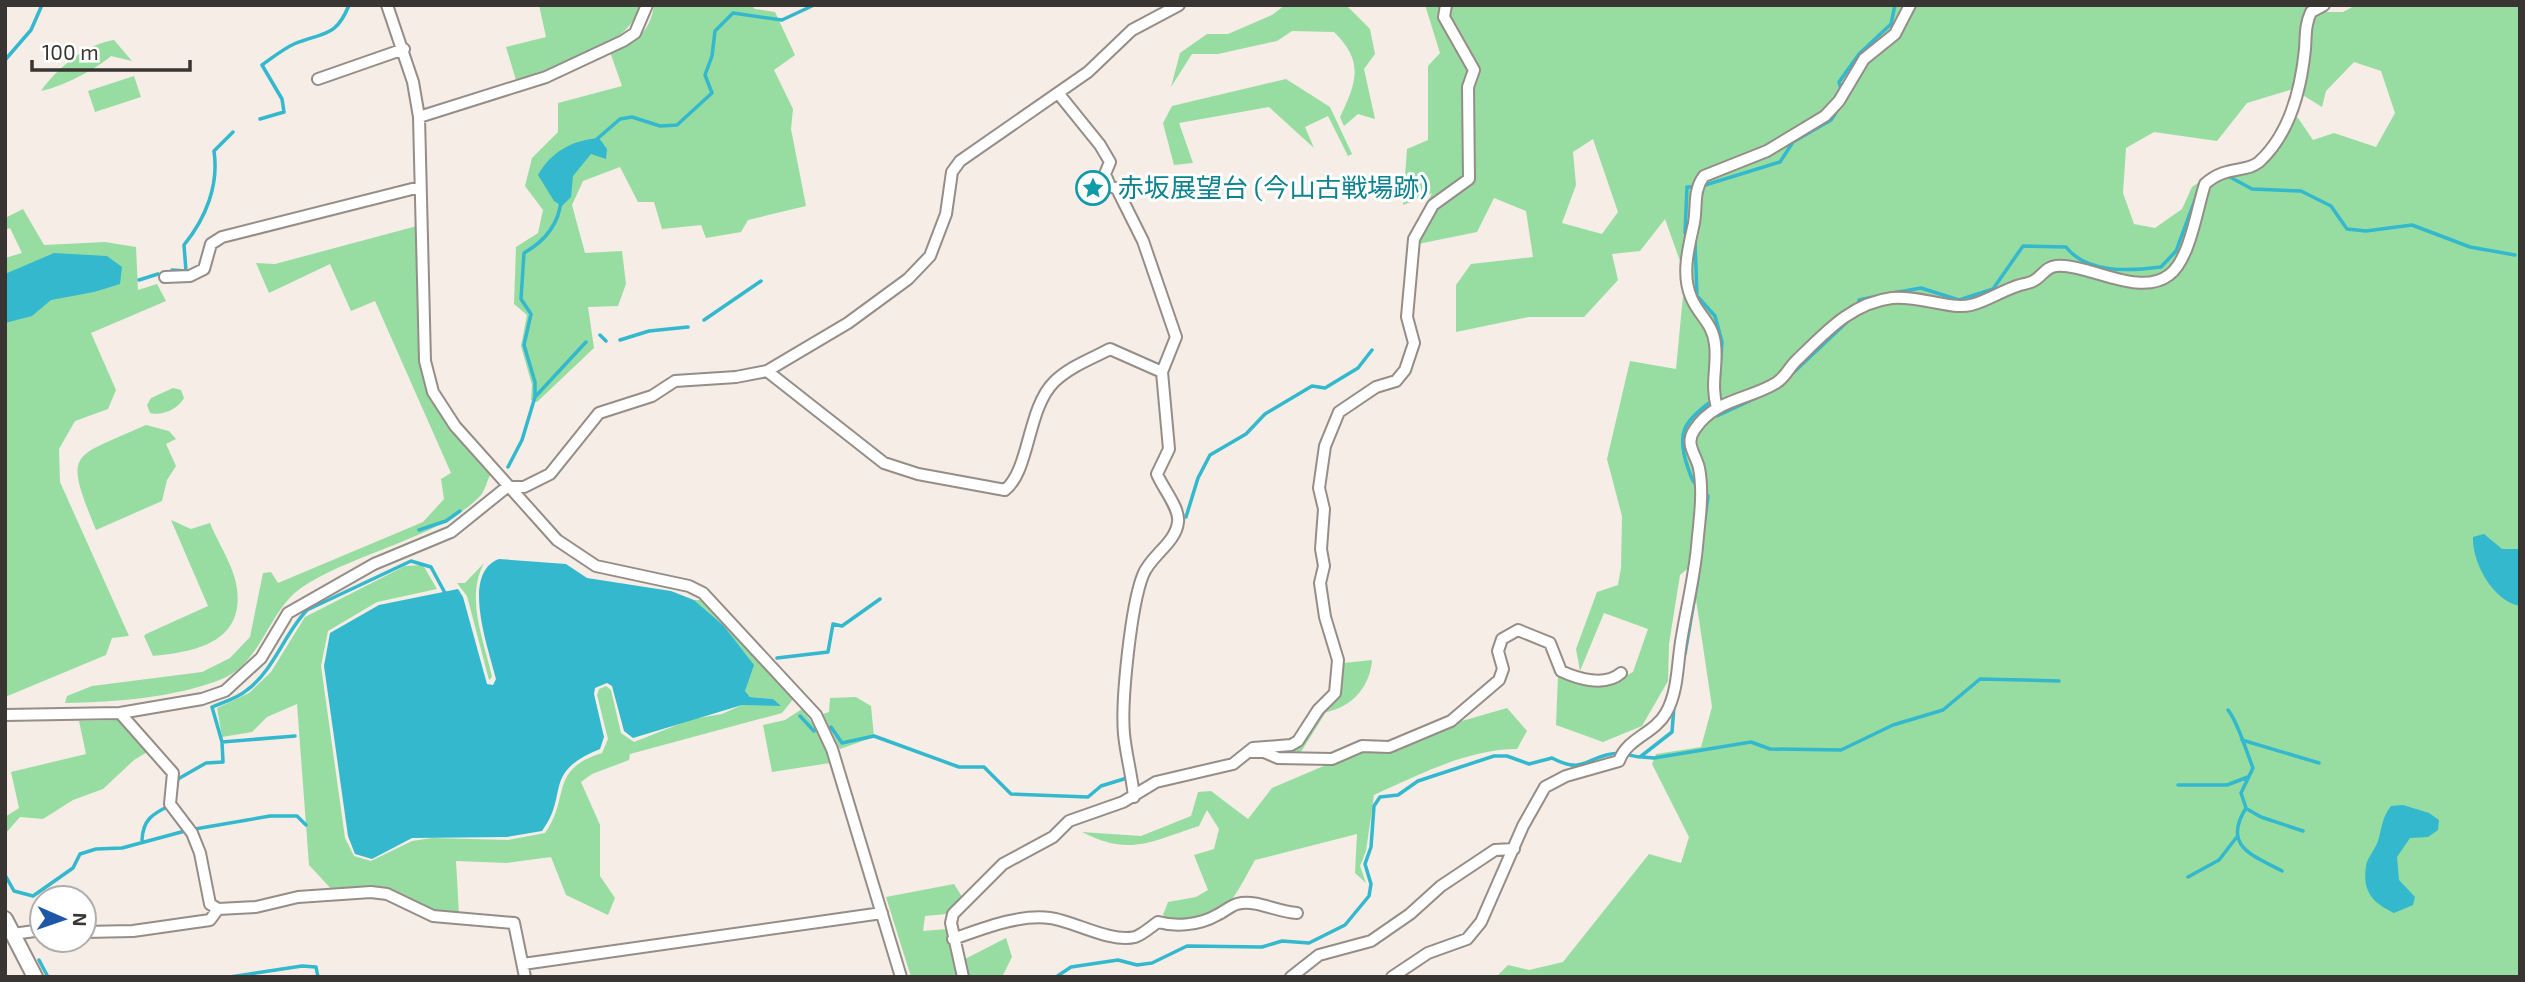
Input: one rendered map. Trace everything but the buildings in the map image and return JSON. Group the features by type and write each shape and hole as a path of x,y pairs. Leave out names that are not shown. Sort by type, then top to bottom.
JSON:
{"street":[{"path":"387,5 404,49 419,117 428,377 440,405 507,487 521,498 557,540 596,566 689,586 703,593 774,666 816,715 832,750 901,977"},
{"path":"419,117 546,77 624,41 635,33 648,5"},
{"path":"5,715 120,713 202,699 225,691 251,670 288,613 297,606 374,564 451,532 507,487 524,486 557,468 584,428 599,413 652,396 675,382 736,377 766,371 848,323 908,279 930,256 940,237 952,172 960,160 1088,72 1132,30 1180,5"},
{"path":"963,977 953,939 953,914 1003,864 1053,837 1069,821 1134,797 1156,782 1233,764 1253,748 1264,745 1291,745 1298,741 1318,710 1335,693 1338,660 1325,617 1320,583 1324,566 1321,550 1324,509 1319,488 1325,446 1339,412 1376,387 1396,382 1405,370 1414,343 1407,317 1407,295 1414,239 1433,205 1466,184 1469,179 1468,87 1474,70 1444,17 1446,5"},
{"path":"1714,411 1716,346 1710,324 1690,297 1689,236 1698,186 1704,176 1767,151 1825,116 1842,97 1864,59 1895,34 1909,5"},
{"path":"1392,977 1428,953 1467,939 1481,922 1522,826 1545,787 1566,776 1619,761 1624,748 1652,731 1667,712 1678,675 1681,637 1690,598 1701,494 1699,465 1691,452 1690,439 1694,429 1714,411 1785,376 1795,361 1840,318 1863,306 1892,298 1924,298 1970,305 1999,291 2034,281 2053,266 2069,267 2113,279 2149,282 2171,274 2184,257 2197,221 2204,187 2221,172 2254,166 2267,153 2295,107 2305,49 2305,25 2311,12 2324,5"},
{"path":"318,79 404,49"},
{"path":"1058,93 1100,145 1110,162 1105,174 1110,186 1117,189 1143,241 1176,337 1163,372 1169,449 1157,474 1177,513 1178,523 1173,535 1144,572 1128,657 1124,733 1134,797"},
{"path":"165,277 190,276 204,269 212,244 222,237 420,187"},
{"path":"766,371 884,463 918,474 1005,490 1016,481 1028,433 1051,384 1068,371 1110,349 1163,372"},
{"path":"1251,752 1264,752 1278,758 1332,759 1362,746 1389,747 1451,721 1499,680 1503,669 1498,651 1503,639 1518,630 1550,643 1561,671 1580,680 1615,678 1621,673"},
{"path":"120,713 173,773 172,807 192,833 200,853 210,904 218,909 257,907 298,897 372,892 387,894 433,916 514,923 525,977"},
{"path":"1291,977 1319,955 1370,940 1410,914 1441,886 1495,850 1514,849"},
{"path":"953,939 992,925 1041,918 1051,918 1097,933 1135,937 1158,922 1173,927 1214,917 1236,904 1256,903 1280,912 1297,913"},
{"path":"98,932 133,931 210,920 218,909"},
{"path":"523,964 882,913"},
{"path":"5,919 35,977"},
{"path":"13,934 28,932"}],"green space":[{"path":"539,5 640,5 633,21 606,45 569,62 516,80 506,47 546,37"},
{"path":"654,5 751,5 755,9 775,12 795,55 774,70 793,109 791,129 806,206 748,220 741,232 706,238 701,225 662,229 654,202 638,202 620,167 583,181 572,205 585,253 622,251 626,284 618,306 588,307 594,348 537,402 531,400 532,385 521,346 527,315 514,304 516,247 538,233 543,210 525,186 532,158 558,132 558,103 622,86 610,52 627,44 645,30"},
{"path":"1285,5 1346,5 1370,29 1375,54 1364,69 1375,119 1358,114 1344,126 1340,117 1353,82 1354,62 1344,43 1334,32 1292,31 1277,41 1218,54 1192,54 1171,87 1180,53 1207,34 1228,34 1272,15"},
{"path":"1425,5 2323,5 2323,12 2343,12 2356,5 2520,5 2520,977 1496,977 1508,965 1529,970 1563,962 1649,854 1681,863 1689,837 1652,764 1656,754 1701,747 1712,707 1691,566 1680,575 1669,644 1668,681 1642,726 1603,742 1556,725 1558,676 1596,683 1624,677 1633,672 1648,629 1604,613 1580,671 1576,649 1597,592 1618,585 1621,568 1622,516 1607,459 1630,361 1676,369 1685,275 1665,219 1640,251 1612,254 1618,280 1584,317 1529,317 1456,332 1456,285 1471,264 1533,257 1526,211 1494,198 1477,232 1418,244 1415,227 1432,193 1403,205 1407,149 1428,140 1428,66 1440,53","holes":["2354,62 2381,71 2395,113 2376,147 2334,133 2313,140 2298,118 2289,114 2255,163 2222,167 2192,187 2182,209 2155,228 2134,224 2123,193 2126,148 2154,132 2217,141 2247,103 2293,89 2322,107 2326,91","1593,139 1618,212 1602,234 1562,223 1576,185 1573,152"]},
{"path":"114,40 132,61 111,56 78,77 41,91 55,74 83,52 103,42"},
{"path":"134,76 141,97 95,112 88,91"},
{"path":"1286,79 1330,107 1352,154 1348,156 1328,116 1305,127 1314,148 1269,107 1179,123 1193,163 1174,165 1163,123 1172,106"},
{"path":"23,209 44,245 105,242 136,247 138,290 157,284 166,301 91,333 116,390 108,409 75,421 59,449 60,482 129,636 112,638 106,655 5,697 5,258 22,253 10,228 5,230 5,218"},
{"path":"417,226 422,368 428,396 490,475 484,491 464,510 444,522 344,565 301,588 280,610 246,662 222,679 184,691 145,698 65,703 67,696 92,686 202,672 230,658 250,637 263,573 271,572 278,583 423,522 444,499 441,479 451,473 375,301 351,311 330,264 269,293 256,263 275,264"},
{"path":"173,388 181,390 184,398 181,402 165,412 150,413 147,405 151,398"},
{"path":"146,425 169,431 176,439 166,444 176,466 167,480 162,501 96,530 79,484 80,460 102,444"},
{"path":"171,520 191,529 210,523 233,573 237,589 237,607 233,622 213,641 184,651 153,656 144,636 146,634 208,606"},
{"path":"484,563 476,591 476,605 492,677 489,680 467,596 457,583 465,583"},
{"path":"423,565 437,589 377,602 328,631 321,666 345,838 354,856 371,861 412,841 432,838 508,840 545,833 553,820 567,776 585,760 602,753 608,739 597,695 599,689 606,686 611,690 621,733 634,742 692,719 722,714 742,705 765,704 773,699 750,697 745,691 750,671 723,625 694,600 704,600 794,698 782,713 630,754 629,760 592,774 581,782 600,825 600,876 615,898 608,915 566,895 551,857 507,863 456,861 459,915 432,912 383,889 334,892 309,865 297,704 267,717 252,732 222,737 217,708 249,693 271,672 305,617 405,566"},
{"path":"1372,660 1368,679 1358,694 1344,706 1326,712 1299,755 1279,756 1266,749 1265,741 1293,742 1334,685 1344,663"},
{"path":"856,697 871,706 874,737 840,749 823,714 829,712 830,698"},
{"path":"1507,708 1527,731 1517,749 1462,758 1374,795 1366,851 1360,866 1366,883 1355,873 1357,834 1255,860 1232,900 1225,906 1217,912 1172,923 1163,915 1168,902 1196,897 1208,890 1194,855 1214,849 1219,829 1207,810 1199,826 1141,844 1114,844 1082,832 1141,836 1191,816 1198,792 1211,791 1248,819 1272,788 1361,750"},
{"path":"802,709 818,731 830,763 772,772 763,725 785,720"},
{"path":"120,720 149,751 134,760 103,789 73,800 43,819 20,817 5,834 5,817 19,808 11,772 86,754 79,721"},
{"path":"954,884 964,900 947,914 925,916 923,931 947,929 951,945 965,959 1006,938 1012,957 1002,977 911,977 886,897"}],"water":[{"path":"599,138 607,149 606,159 591,154 573,176 571,197 562,206 554,201 538,175 543,167 563,149 580,141"},
{"path":"54,253 107,256 122,267 120,284 51,300 32,316 5,323 5,274"},
{"path":"2484,534 2502,549 2520,549 2520,606 2501,597 2480,569 2473,537"},
{"path":"499,559 566,564 587,578 671,591 694,600 723,625 754,665 745,691 750,697 773,699 781,706 742,705 633,738 624,731 612,686 607,683 595,688 594,694 604,737 600,749 582,758 563,775 555,806 542,831 507,837 412,838 372,859 355,854 348,836 324,666 330,633 379,605 458,589 463,597 487,684 493,685 496,679 480,613 479,595 481,580 487,567"},
{"path":"2403,805 2429,813 2439,820 2438,830 2428,837 2410,838 2397,857 2399,880 2415,897 2413,905 2394,913 2371,896 2365,875 2386,814 2391,806"}],"waterway":[{"path":"5,60 31,30 42,5"},
{"path":"260,119 284,112 282,99 262,65 290,46 334,29 349,5"},
{"path":"597,139 620,119 632,117 660,126 677,125 712,93 705,75 712,56 715,31 733,13 782,20 814,5"},
{"path":"1842,93 1839,82 1859,54 1891,24 1895,5"},
{"path":"1702,186 1780,162 1793,142 1831,120 1844,100"},
{"path":"172,270 186,271 184,245 199,224 213,189 214,151 233,132"},
{"path":"2228,176 2252,189 2301,191 2331,206 2347,229 2366,231 2412,225 2470,247 2515,255"},
{"path":"1694,187 1687,187 1685,233 1695,241 1697,296 1715,316 1722,342 1718,396"},
{"path":"1893,293 1921,288 1959,300 1993,289 2023,246 2066,247 2085,262 2110,269 2161,267 2176,251 2199,189"},
{"path":"508,467 522,440 535,397 535,382 524,345 531,314 521,299 524,253 550,231 561,200"},
{"path":"139,280 158,274"},
{"path":"704,320 761,281"},
{"path":"1858,307 1859,300 1878,296"},
{"path":"1777,388 1848,321"},
{"path":"620,340 649,331 688,327"},
{"path":"600,335 606,341"},
{"path":"535,397 586,342"},
{"path":"1186,517 1198,478 1210,455 1246,434 1265,414 1312,386 1325,388 1358,368 1372,350"},
{"path":"1705,406 1717,416 1758,397"},
{"path":"1699,488 1693,481 1684,456 1683,437 1688,422 1712,401"},
{"path":"1704,493 1708,496 1705,519"},
{"path":"419,530 446,521 460,511"},
{"path":"176,790 178,779 206,763 223,762 222,742 212,707 239,695 256,682 307,610 411,561 431,567 445,593"},
{"path":"1685,654 1698,578"},
{"path":"777,658 828,652 833,624 842,626 880,599"},
{"path":"1642,757 1654,758 1751,742 1770,749 1841,750 1893,725 1943,710 1980,679 2059,681"},
{"path":"1056,977 1071,967 1118,960 1137,965 1152,963 1187,946 1262,947 1282,941 1309,943 1345,925 1369,896 1371,884 1365,864 1371,847 1374,806 1380,797 1398,795 1418,781 1494,756 1507,756 1529,764 1552,758 1570,765 1583,764 1615,754 1640,757 1672,732 1674,706"},
{"path":"2228,710 2253,768 2241,793 2246,808 2239,821 2239,840 2251,854 2282,871"},
{"path":"800,716 814,731"},
{"path":"831,727 842,743 874,736 959,767 984,767 1011,794 1088,797 1101,786 1127,778 1126,775"},
{"path":"222,742 295,736"},
{"path":"2242,740 2319,763"},
{"path":"2178,785 2227,785 2248,777"},
{"path":"142,840 149,818 169,806"},
{"path":"2247,809 2261,817 2303,831"},
{"path":"195,829 270,816 297,816 306,825"},
{"path":"5,875 14,891 33,896 73,868 80,854 96,849 122,848 185,831"},
{"path":"2188,877 2219,860 2236,838"},
{"path":"39,960 48,977"},
{"path":"230,977 302,966 316,967 318,977"}],"place":[{"name":"赤坂展望台 (今山古戦場跡）","path":"1093,188"}]}
